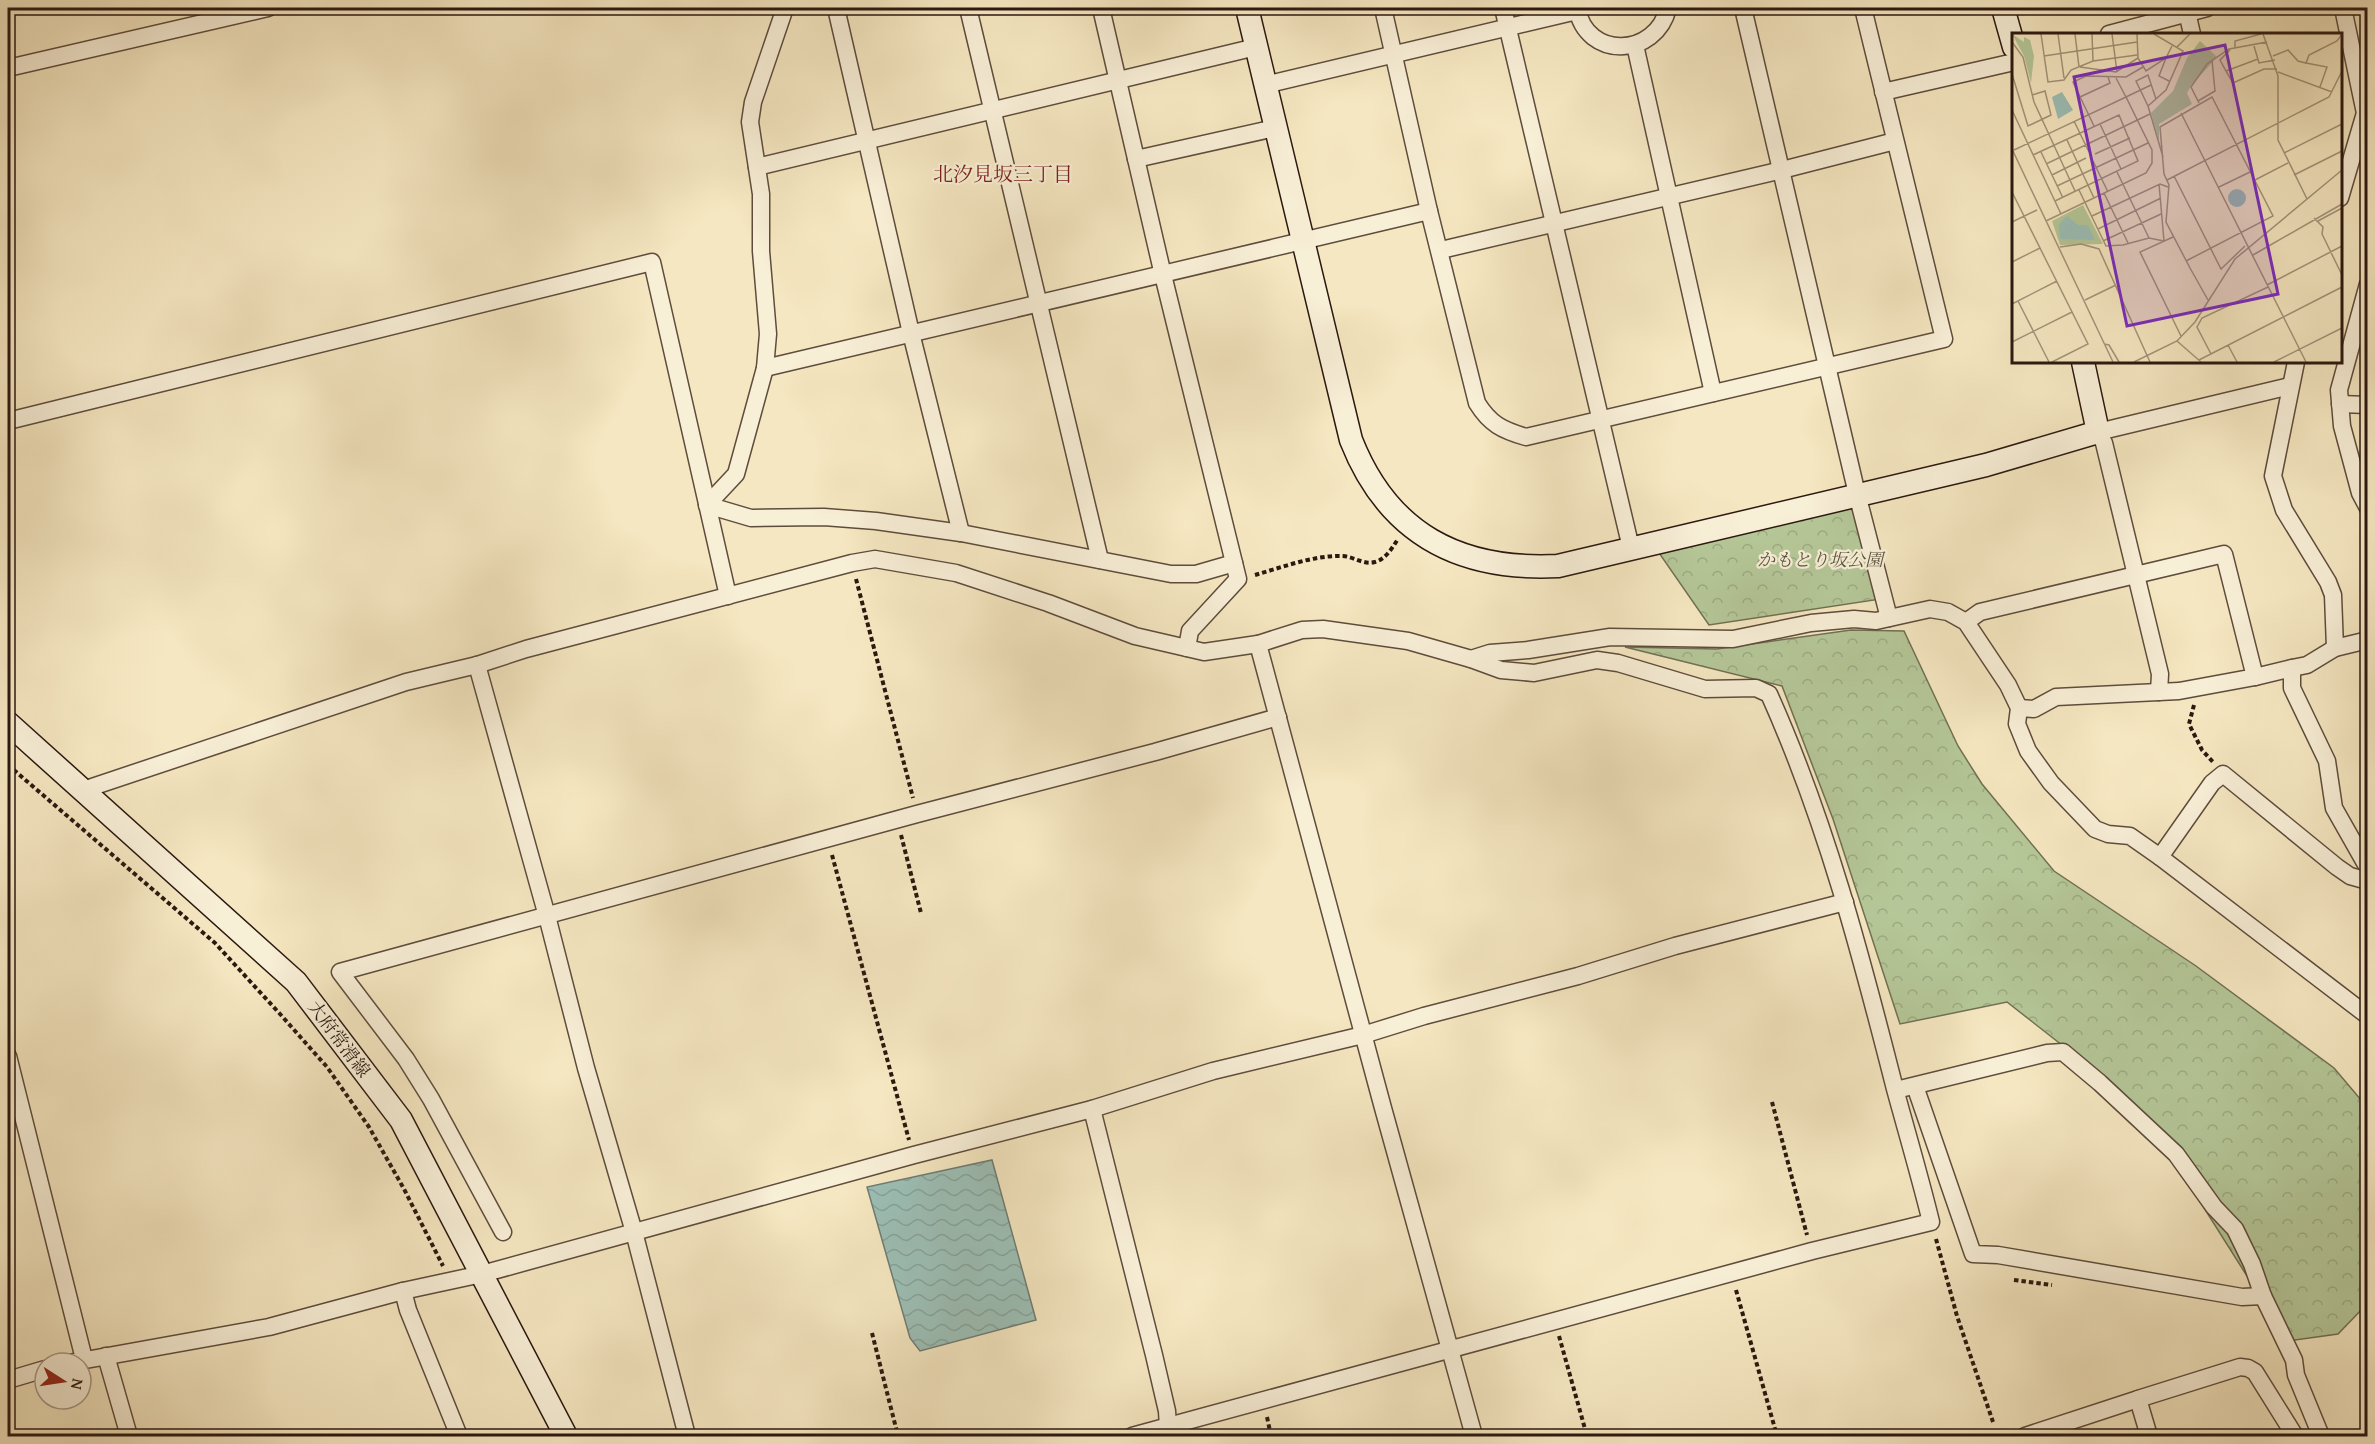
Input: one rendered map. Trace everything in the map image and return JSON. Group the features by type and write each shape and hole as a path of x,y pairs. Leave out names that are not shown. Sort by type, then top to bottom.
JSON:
{"street":[{"path":"8,68 268,8"},
{"path":"707,505 736,474 765,368 768,334 761,251 761,194 750,122 753,102 785,8"},
{"path":"836,8 961,533"},
{"path":"968,8 1100,560"},
{"path":"1101,8 1162,275 1236,571"},
{"path":"1247,8 1351,440 1362,467 1394,511 1410,525 1439,544 1467,557 1524,568 1558,566 1986,465 2098,432 2290,386"},
{"path":"1383,8 1429,211 1441,250 1477,403 1485,417 1498,426 1526,437 1944,339 1863,8"},
{"path":"1503,8 1631,548"},
{"path":"1265,85 1577,9 1583,25 1599,40 1620,46 1635,45 1648,39 1658,30 1666,18 1668,8"},
{"path":"1743,8 1829,366 1857,494 1889,618"},
{"path":"2003,8 2012,43"},
{"path":"2113,33 2207,8"},
{"path":"2342,191 2365,113 2343,8"},
{"path":"2187,12 2192,33"},
{"path":"1635,45 1713,393"},
{"path":"757,167 1256,46"},
{"path":"1883,92 2012,62"},
{"path":"1136,159 1275,128"},
{"path":"1441,250 1782,170 1895,141"},
{"path":"765,368 1429,211"},
{"path":"8,421 652,262 728,596"},
{"path":"2367,284 2339,390 2342,426 2367,508"},
{"path":"2083,363 2098,432 2104,443 2160,675 2159,692"},
{"path":"2296,363 2273,476 2284,510 2328,582 2333,595 2335,648"},
{"path":"2340,404 2367,405"},
{"path":"707,505 751,518 835,518 876,521 961,533 1172,574 1236,571"},
{"path":"1966,622 1980,612 2224,554 2255,677"},
{"path":"83,790 406,682 477,665 526,649 852,563 875,559 956,573 1048,603 1135,636 1204,652 1258,644 1302,630 1323,629 1408,641 1501,670 1534,673 1597,660 1618,663 1705,689 1756,688 1769,694 1816,813 1845,902 1931,1222 1812,1251 1132,1437"},
{"path":"1187,648 1190,632 1236,571"},
{"path":"1471,659 1490,653 1528,650 1610,637 1733,639 1811,623 1854,619 1876,621 1930,609 1948,612 1966,622 2008,685 2019,708 2017,724 2028,751 2051,783 2083,819 2094,829 2109,834 2130,836 2160,856 2367,1016"},
{"path":"2019,708 2034,709 2056,697 2159,692 2255,677 2307,665 2335,648 2367,640"},
{"path":"1258,644 1474,1437"},
{"path":"477,665 547,916 586,1068 634,1232 687,1437"},
{"path":"2292,668 2292,688 2326,761 2334,808 2367,868"},
{"path":"503,1232 431,1099 394,1042 340,972 1278,717"},
{"name":"大府常滑線","path":"8,723 296,982 401,1120 566,1437"},
{"path":"2160,856 2212,783 2223,774 2337,867 2350,876 2367,881"},
{"path":"93,1358 269,1327 482,1274 914,1155 1092,1109 1213,1071 1363,1035 1424,1016 1578,976 1675,946 1845,902"},
{"path":"1896,1090 2046,1053 2063,1052 2176,1154 2214,1207 2235,1229 2252,1264 2263,1296 2294,1360 2296,1375 2321,1437"},
{"path":"8,1056 74,1351"},
{"path":"1915,1086 1973,1254 1998,1255 2242,1297 2263,1296"},
{"path":"1092,1109 1154,1355 1167,1411 1168,1427"},
{"path":"403,1292 408,1310 459,1437"},
{"path":"106,1356 129,1437"},
{"path":"2025,1437 2240,1367 2255,1372 2295,1437"},
{"path":"8,1380 33,1373"},
{"path":"2138,1399 2149,1437"}],"path":[{"path":"1236,571 1322,557 1346,556 1362,563 1374,563 1384,559 1410,525"},
{"path":"852,563 917,814"},
{"path":"2198,687 2198,698 2189,717 2189,724 2202,750 2215,764 2222,766 2223,774"},
{"path":"8,765 215,943 327,1067 369,1127 410,1200 442,1262 449,1282"},
{"path":"897,819 921,913"},
{"path":"827,838 914,1155"},
{"path":"1772,1102 1812,1251"},
{"path":"1931,1222 1957,1316 1993,1422"},
{"path":"1732,1273 1777,1437"},
{"path":"1555,1323 1587,1437"},
{"path":"872,1333 898,1437"}],"green space":[{"name":"かもとり坂公園","path":"1856,505 1881,599 1709,625 1657,550"},
{"path":"1851,630 1904,631 1958,746 1982,784 2054,871 2196,966 2334,1068 2367,1107 2367,1304 2338,1334 2288,1341 2170,1154 2067,1049 2007,1002 1900,1024 1833,819 1782,686 1625,647 1717,649"}],"water":[{"path":"992,1160 1036,1320 920,1351 910,1338 867,1187"}],"district":[{"name":"北汐見坂三丁目","path":"1003,174"}]}
